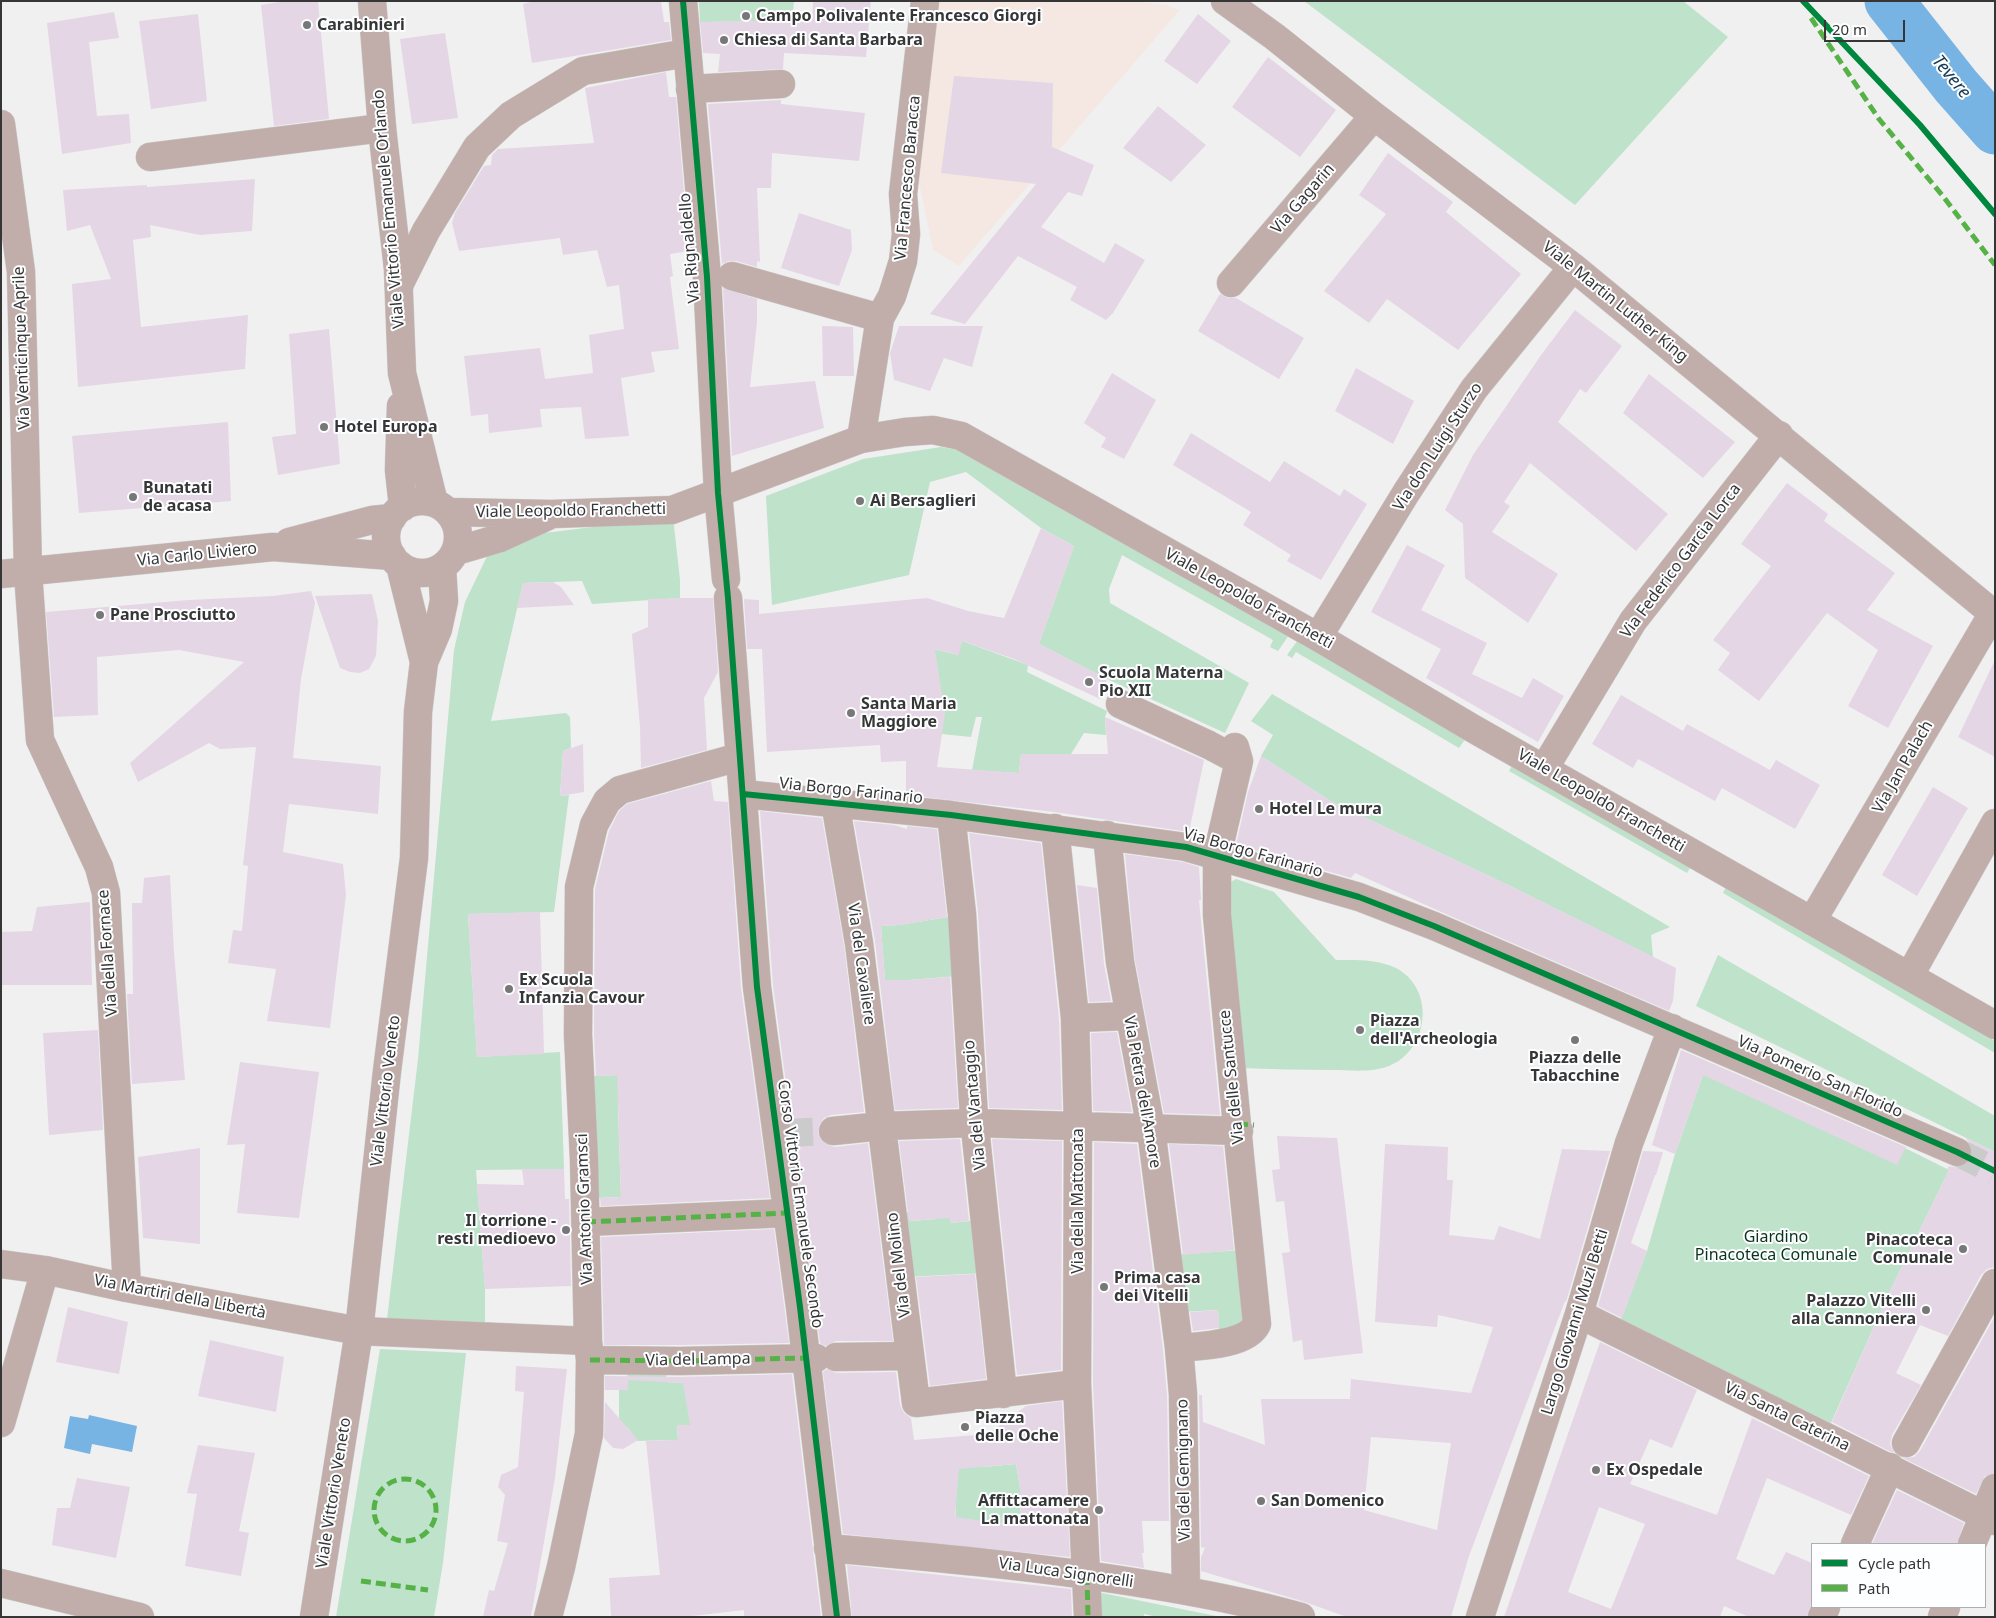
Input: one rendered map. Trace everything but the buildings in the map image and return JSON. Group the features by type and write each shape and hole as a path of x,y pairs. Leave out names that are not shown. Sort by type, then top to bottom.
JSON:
{"main road":[{"name":"Viale Vittorio Emanuele Orlando","path":"372,1 382,128 399,285 402,372 441,508"},
{"path":"397,512 402,372"},
{"name":"Viale Leopoldo Franchetti","path":"441,508 551,514 672,510 861,439 933,430 961,436 1318,637 1544,769 1910,975 1995,1025"},
{"path":"424,662 438,629 444,601 449,559 458,541 458,531 454,521 441,508 418,502 397,512 387,527 388,547 396,561 420,573 432,572 449,559 551,514"},
{"name":"Viale Vittorio Veneto","path":"314,1617 359,1331 387,1071 414,858 418,712 424,662 396,561"}],"street":[{"name":"Via Rignaldello","path":"683,1 707,277 718,493 727,588"},
{"name":"Via Francesco Baracca","path":"861,439 880,318 892,296 903,261 906,234 904,194 924,1"},
{"name":"Viale Martin Luther King","path":"1225,1 1275,36 1374,116 1572,267 1779,435 1994,614"},
{"path":"399,285 426,231 477,147 511,114 583,71 687,53"},
{"path":"690,89 781,84"},
{"name":"Via Gagarin","path":"1231,282 1374,116"},
{"name":"Via Venticinque Aprile","path":"1,124 28,572"},
{"path":"150,157 382,128"},
{"name":"Via don Luigi Sturzo","path":"1318,637 1406,493 1474,389 1572,267"},
{"path":"732,276 880,318"},
{"name":"Via Federico Garcia Lorca","path":"1544,769 1632,621 1779,435"},
{"path":"273,546 397,512"},
{"name":"Via Carlo Liviero","path":"1,574 273,546 396,561"},
{"name":"Via della Fornace","path":"28,572 40,740 99,867 106,893 127,1288"},
{"name":"Corso Vittorio Emanuele Secondo","path":"727,588 757,987 781,1134 788,1213 819,1358 828,1548 837,1617"},
{"name":"Via Jan Palach","path":"1812,921 1994,614"},
{"name":"Via delle Santucce","path":"1120,704 1209,745 1237,754 1217,856 1217,915 1230,1060 1244,1127 1240,1157 1257,1324 1248,1335 1233,1341 1179,1348"},
{"name":"Via Antonio Gramsci","path":"548,1617 561,1567 589,1434 586,1222 578,1036 579,887 594,824 607,801 620,790 739,757"},
{"name":"Via Borgo Farinario","path":"743,794 951,815 1186,847 1359,897 1434,926 1672,1028"},
{"name":"Via del Cavaliere","path":"835,802 855,914 882,1126"},
{"name":"Via del Vantaggio","path":"951,815 962,914 975,1123 1012,1392"},
{"path":"1910,975 1995,823"},
{"name":"Via della Mattonata","path":"1055,828 1075,1018 1078,1126 1076,1384 1088,1617"},
{"name":"Via Pietra dell'Amore","path":"1107,835 1118,944 1150,1129 1179,1348"},
{"path":"1075,1018 1129,1016"},
{"name":"Via Pomerio San Florido","path":"1672,1028 1958,1152"},
{"name":"Largo Giovanni Muzi Betti","path":"1480,1617 1579,1314 1629,1143 1672,1028"},
{"path":"833,1131 882,1126 975,1123 1150,1129 1244,1127"},
{"name":"Via del Molino","path":"882,1126 916,1403 1012,1392"},
{"path":"586,1222 788,1213"},
{"name":"Via Martiri della Libertà","path":"1,1264 45,1270 127,1288 359,1331 589,1350"},
{"path":"1,1423 45,1270"},
{"path":"1855,1543 1896,1461 1995,1283"},
{"name":"Via Santa Caterina","path":"1579,1314 1896,1461 1990,1518"},
{"name":"Via del Gemignano","path":"1179,1348 1183,1394 1186,1591"},
{"name":"Via del Lampa","path":"589,1350 680,1361 910,1356"},
{"path":"1012,1392 1076,1384"},
{"path":"1973,1543 1990,1518 1995,1488"},
{"name":"Via Luca Signorelli","path":"828,1548 945,1558 1087,1575 1186,1591 1265,1607 1301,1617"},
{"path":"1,1583 140,1617"}],"shaded area":[{"path":"939,1 1131,1 1166,5 1180,10 959,266 933,250 918,178 933,14"}],"green space":[{"name":"Campo Polivalente Francesco Giorgi","path":"699,1 794,1 792,21 700,22"},
{"path":"1304,1 1683,1 1728,37 1575,205"},
{"path":"941,447 970,452 1289,635 1278,651 1270,647 1273,640 1122,555 1109,589 1110,603 1249,683 1225,733 1107,679 1039,644 1074,546 1041,528 966,472 930,482 909,575 772,605 766,496 863,459"},
{"path":"673,517 680,580 680,598 592,604 582,581 523,583 491,721 566,713 570,717 571,748 563,751 560,796 569,795 554,912 468,914 477,1057 560,1052 564,1169 476,1170 485,1289 485,1325 387,1319 418,1059 454,650 465,602 491,548 504,538"},
{"path":"1298,640 1466,738 1459,748 1296,652 1292,658 1287,655"},
{"path":"962,641 1028,665 1027,672 1107,711 1105,717 1106,735 1084,733 1071,754 1021,754 1019,773 972,770 982,717 976,717 971,737 942,734 926,647 958,655"},
{"path":"1272,694 1670,927 1651,935 1653,957 1506,884 1332,802 1261,756 1273,735 1251,721"},
{"path":"1513,764 1691,866 1687,873 1509,771"},
{"path":"1236,879 1274,892 1336,960 1381,963 1396,968 1409,978 1417,990 1422,1004 1422,1019 1413,1047 1402,1058 1382,1068 1354,1071 1241,1068 1223,886"},
{"path":"1728,883 1995,1041 1995,1053 1723,893"},
{"path":"954,916 958,976 885,980 881,926"},
{"path":"1718,955 1995,1116 1995,1152 1696,1006"},
{"path":"621,1075 618,1111 621,1197 595,1198 590,1076"},
{"name":"Giardino Pinacoteca Comunale","path":"1703,1075 1905,1148 1949,1170 1888,1295 1831,1423 1620,1322 1647,1251 1675,1154"},
{"path":"949,1202 951,1223 980,1220 986,1273 905,1277 901,1213 909,1212 911,1221 937,1219"},
{"path":"1241,1250 1246,1322 1219,1334 1218,1310 1180,1312 1173,1255"},
{"path":"380,1349 466,1353 443,1563 434,1617 336,1617"},
{"path":"627,1368 666,1368 666,1382 683,1383 702,1425 677,1425 678,1440 633,1441 631,1432 627,1427 619,1427 619,1390 628,1390"},
{"path":"952,1457 983,1467 1016,1464 1020,1488 1021,1526 990,1522 986,1554 953,1551 956,1508"},
{"path":"1097,1592 1221,1617 1157,1617 1144,1614 1144,1617 1097,1617"}],"water":[{"path":"89,1415 137,1426 132,1452 92,1444 90,1454 64,1448 70,1416 88,1419"}],"waterway":[{"name":"Tevere","path":"1889,1 1956,86 1995,130"}],"tunnel":[{"path":"785,1133 833,1131"},
{"path":"1957,1152 1995,1171"}],"marked path":[{"path":"1811,18 1879,119 1942,195 1995,265"},
{"path":"1238,1124 1254,1125"},
{"path":"586,1222 787,1213"},
{"path":"590,1360 680,1361 806,1358"},
{"path":"405,1479 417,1482 427,1488 433,1498 436,1510 433,1522 427,1532 417,1538 405,1541 393,1538 383,1532 377,1522 374,1510 377,1498 383,1488 393,1482 405,1479"},
{"path":"1087,1575 1088,1617"},
{"path":"361,1581 428,1590"}],"cycle path":[{"path":"683,1 707,277 718,493 728,598 757,987 800,1307 837,1617"},
{"path":"1803,1 1920,125 1995,214"},
{"path":"743,794 951,815 1186,847 1359,897 1434,926 1957,1152 1995,1171"}],"place":[{"name":"Campo Polivalente Francesco Giorgi","path":"746,16"},
{"name":"Carabinieri","path":"307,25"},
{"name":"Chiesa di Santa Barbara","path":"724,40"},
{"name":"Hotel Europa","path":"324,427"},
{"name":"Bunatati de acasa","path":"133,497"},
{"name":"Ai Bersaglieri","path":"860,501"},
{"name":"Pane Prosciutto","path":"100,615"},
{"name":"Scuola Materna Pio XII","path":"1089,682"},
{"name":"Santa Maria Maggiore","path":"851,713"},
{"name":"Hotel Le mura","path":"1259,809"},
{"name":"Ex Scuola Infanzia Cavour","path":"509,989"},
{"name":"Piazza dell'Archeologia","path":"1360,1030"},
{"name":"Piazza delle Tabacchine","path":"1575,1040"},
{"name":"Il torrione - resti medioevo","path":"566,1230"},
{"name":"Pinacoteca Comunale","path":"1963,1249"},
{"name":"Prima casa dei Vitelli","path":"1104,1287"},
{"name":"Palazzo Vitelli alla Cannoniera","path":"1926,1310"},
{"name":"Piazza delle Oche","path":"965,1427"},
{"name":"Ex Ospedale","path":"1596,1470"},
{"name":"San Domenico","path":"1261,1501"},
{"name":"Affittacamere La mattonata","path":"1099,1510"}]}
